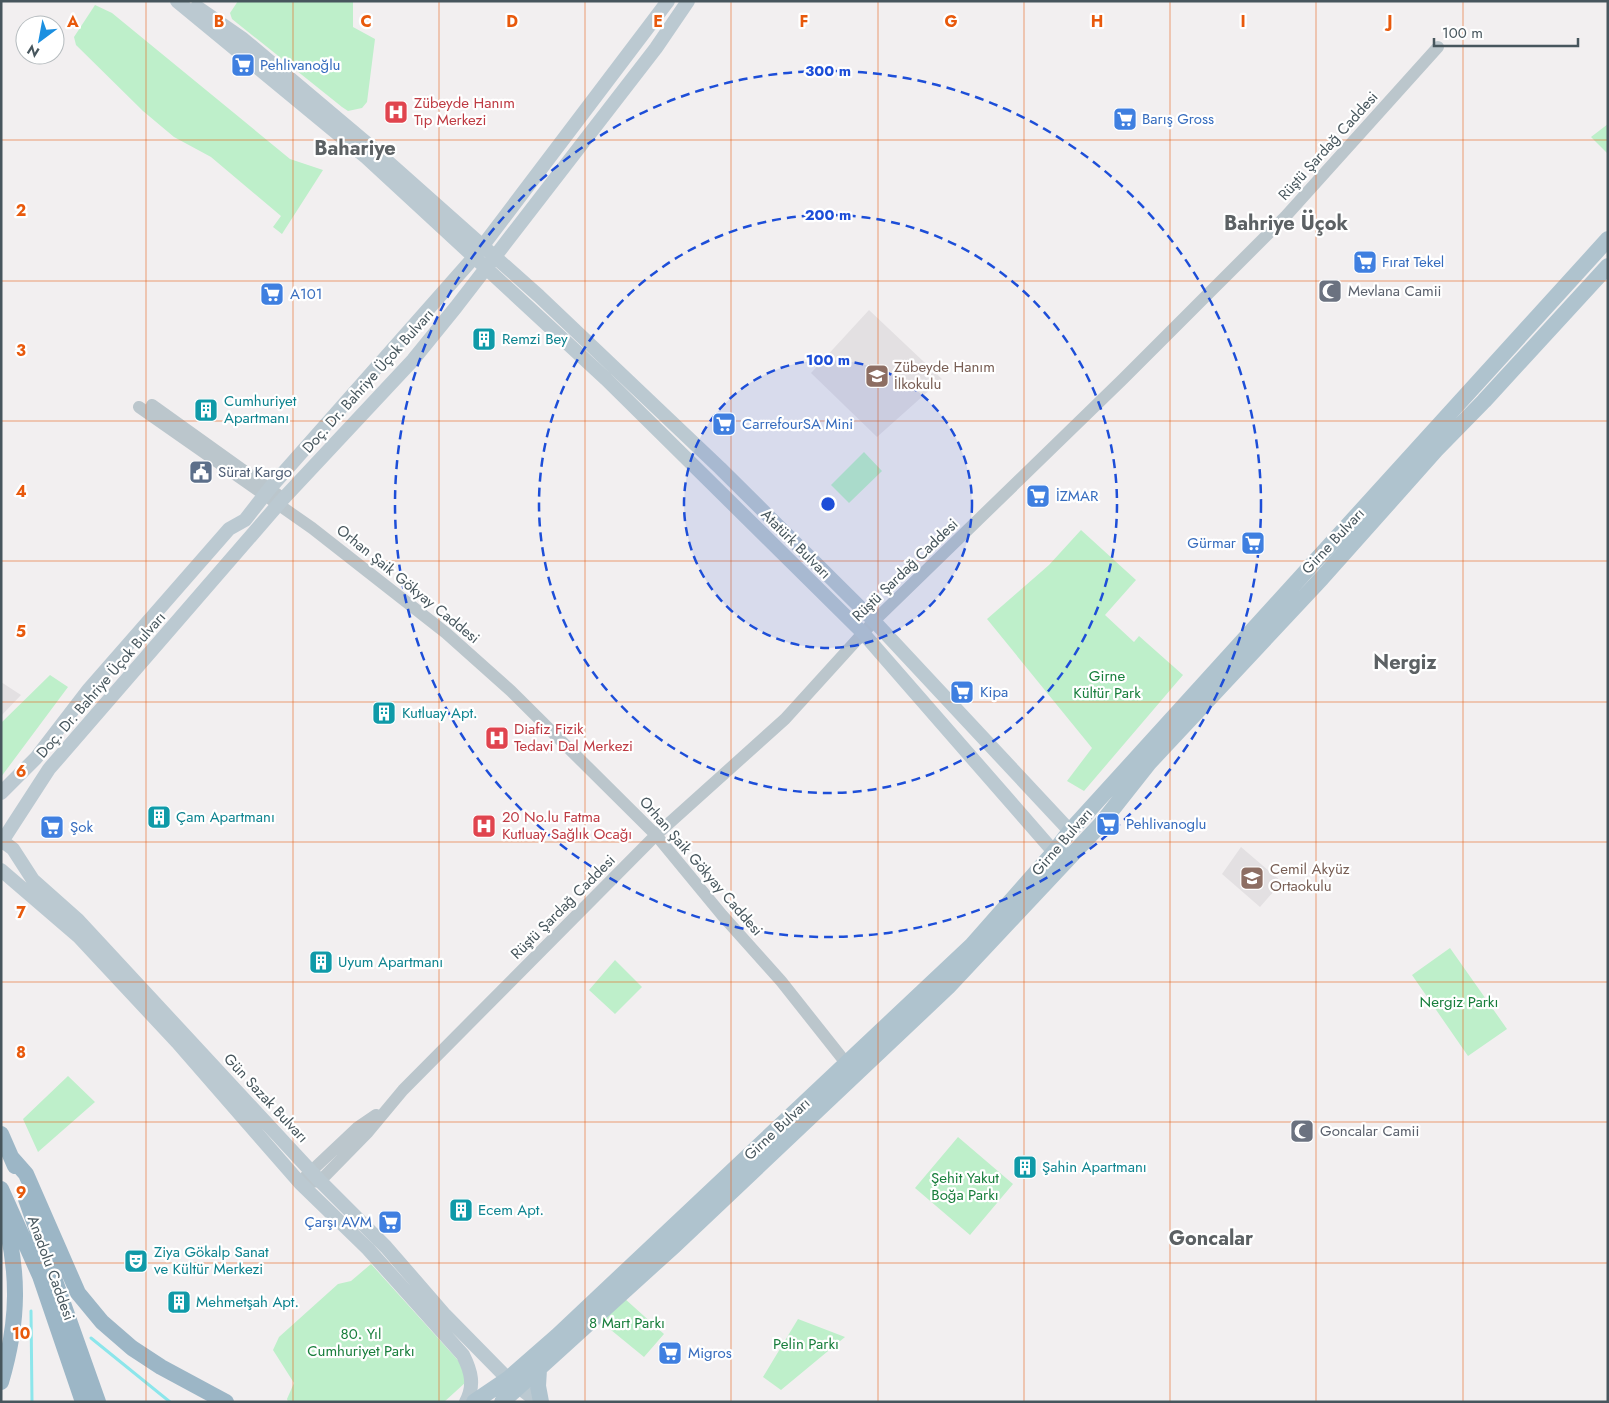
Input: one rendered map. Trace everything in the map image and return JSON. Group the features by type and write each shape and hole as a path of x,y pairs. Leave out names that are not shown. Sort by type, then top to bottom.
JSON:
{"highway":[{"name":"Anadolu Caddesi","path":"1,1134 11,1157 98,1402"},
{"path":"11,1157 26,1174 78,1293 102,1322 132,1348 161,1367 226,1402"},
{"name":"Anadolu Caddesi","path":"1,1189 40,1276 83,1402"},
{"path":"1,1207 10,1238 17,1302 8,1359 1,1382"}],"main road":[{"path":"177,1 479,251"},
{"path":"191,1 243,39 369,144 490,261"},
{"name":"Doç. Dr. Bahriye Üçok Bulvarı","path":"1,793 36,758 133,636 229,529 245,520 479,251 668,1"},
{"name":"Doç. Dr. Bahriye Üçok Bulvarı","path":"2,841 49,769 280,501 412,360 656,48 688,1"},
{"name":"Girne Bulvarı","path":"1070,831 1608,239"},
{"name":"Atatürk Bulvarı","path":"490,261 720,468 874,621 1070,831"},
{"name":"Atatürk Bulvarı","path":"490,261 613,386 863,633 1062,853"},
{"name":"Girne Bulvarı","path":"502,1402 514,1383 564,1330 972,945 1062,853 1100,825 1149,763 1322,578 1436,450 1608,266"},
{"path":"1062,853 1070,831"},
{"name":"Gün Sazak Bulvarı","path":"2,841 13,849 33,880 78,920 320,1181 514,1383 539,1402"},
{"name":"Girne Bulvarı","path":"474,1402 539,1369 787,1140 948,987 1054,874 1062,853"},
{"name":"Gün Sazak Bulvarı","path":"1,870 79,937 177,1042 300,1183 368,1249 463,1355 472,1375 472,1386 466,1402"},
{"path":"787,1140 790,1116"},
{"path":"539,1369 539,1402"}],"street":[{"name":"Rüştü Şardağ Caddesi","path":"320,1181 368,1132 386,1108 656,835 785,720 874,621 1123,380 1285,217 1438,47"},
{"name":"Orhan Şaik Gökyay Caddesi","path":"152,405 280,501 446,633 511,690 656,835 722,915 781,981 846,1063"},
{"name":"Orhan Şaik Gökyay Caddesi","path":"139,408 268,492"},
{"name":"Rüştü Şardağ Caddesi","path":"300,1183 310,1169 357,1128 386,1108"},
{"path":"300,1183 320,1181"}],"shaded area":[{"name":"Zübeyde Hanım İlkokulu","path":"869,310 942,379 877,437 811,373"},
{"path":"1,682 21,695 1,716"},
{"name":"Cemil Akyüz Ortaokulu","path":"1241,847 1282,882 1260,907 1222,874"}],"green space":[{"path":"238,1 353,1 353,27 375,39 367,102 362,108 348,111 342,107 232,19 230,13"},
{"path":"95,5 112,13 290,159 323,170 282,234 273,227 281,216 211,157 174,137 143,111 76,45 74,37"},
{"path":"1608,124 1608,154 1591,137"},
{"path":"864,452 882,471 849,503 831,485"},
{"name":"Girne Kültür Park","path":"1081,530 1136,580 1105,615 1134,642 1139,636 1183,675 1084,791 1067,781 1092,748 987,619 1049,565"},
{"path":"50,675 68,687 1,777 1,723"},
{"name":"Nergiz Parkı","path":"1450,948 1507,1029 1468,1056 1412,975"},
{"path":"615,960 642,987 615,1014 589,990"},
{"path":"68,1076 95,1102 38,1152 23,1119"},
{"name":"Şehit Yakut Boğa Parkı","path":"958,1137 1013,1184 970,1235 915,1188"},
{"name":"80. Yıl Cumhuriyet Parkı","path":"371,1264 465,1368 466,1382 444,1402 288,1402 287,1399 294,1383 273,1350 279,1337 338,1284 351,1281"},
{"name":"8 Mart Parkı","path":"624,1298 664,1334 644,1357 600,1321"},
{"name":"Pelin Parkı","path":"798,1319 845,1337 781,1390 763,1377"}],"waterway":[{"path":"31,1311 32,1402"},
{"path":"91,1338 170,1402"}],"place":[{"name":"Pehlivanoğlu","path":"243,65"},
{"name":"Zübeyde Hanım Tıp Merkezi","path":"396,112"},
{"name":"Barış Gross","path":"1125,119"},
{"name":"Fırat Tekel","path":"1365,262"},
{"name":"Mevlana Camii","path":"1330,291"},
{"name":"A101","path":"272,294"},
{"name":"Remzi Bey","path":"484,339"},
{"name":"Zübeyde Hanım İlkokulu","path":"877,376"},
{"name":"Cumhuriyet Apartmanı","path":"206,410"},
{"name":"CarrefourSA Mini","path":"724,424"},
{"name":"Sürat Kargo","path":"201,472"},
{"name":"İZMAR","path":"1038,496"},
{"name":"Gürmar","path":"1253,543"},
{"name":"Kipa","path":"962,692"},
{"name":"Kutluay Apt.","path":"384,713"},
{"name":"Diafiz Fizik Tedavi Dal Merkezi","path":"497,738"},
{"name":"Çam Apartmanı","path":"159,817"},
{"name":"Pehlivanoglu","path":"1108,824"},
{"name":"20 No.lu Fatma Kutluay Sağlık Ocağı","path":"484,826"},
{"name":"Şok","path":"52,827"},
{"name":"Cemil Akyüz Ortaokulu","path":"1252,878"},
{"name":"Uyum Apartmanı","path":"321,962"},
{"name":"Goncalar Camii","path":"1302,1131"},
{"name":"Şahin Apartmanı","path":"1025,1167"},
{"name":"Ecem Apt.","path":"461,1210"},
{"name":"Çarşı AVM","path":"390,1222"},
{"name":"Ziya Gökalp Sanat ve Kültür Merkezi","path":"136,1261"},
{"name":"Mehmetşah Apt.","path":"179,1302"},
{"name":"Migros","path":"670,1353"}],"district":[{"name":"Bahariye","path":"355,148"},
{"name":"Bahriye Üçok","path":"1286,223"},
{"name":"Nergiz","path":"1405,662"},
{"name":"Goncalar","path":"1211,1238"}]}
